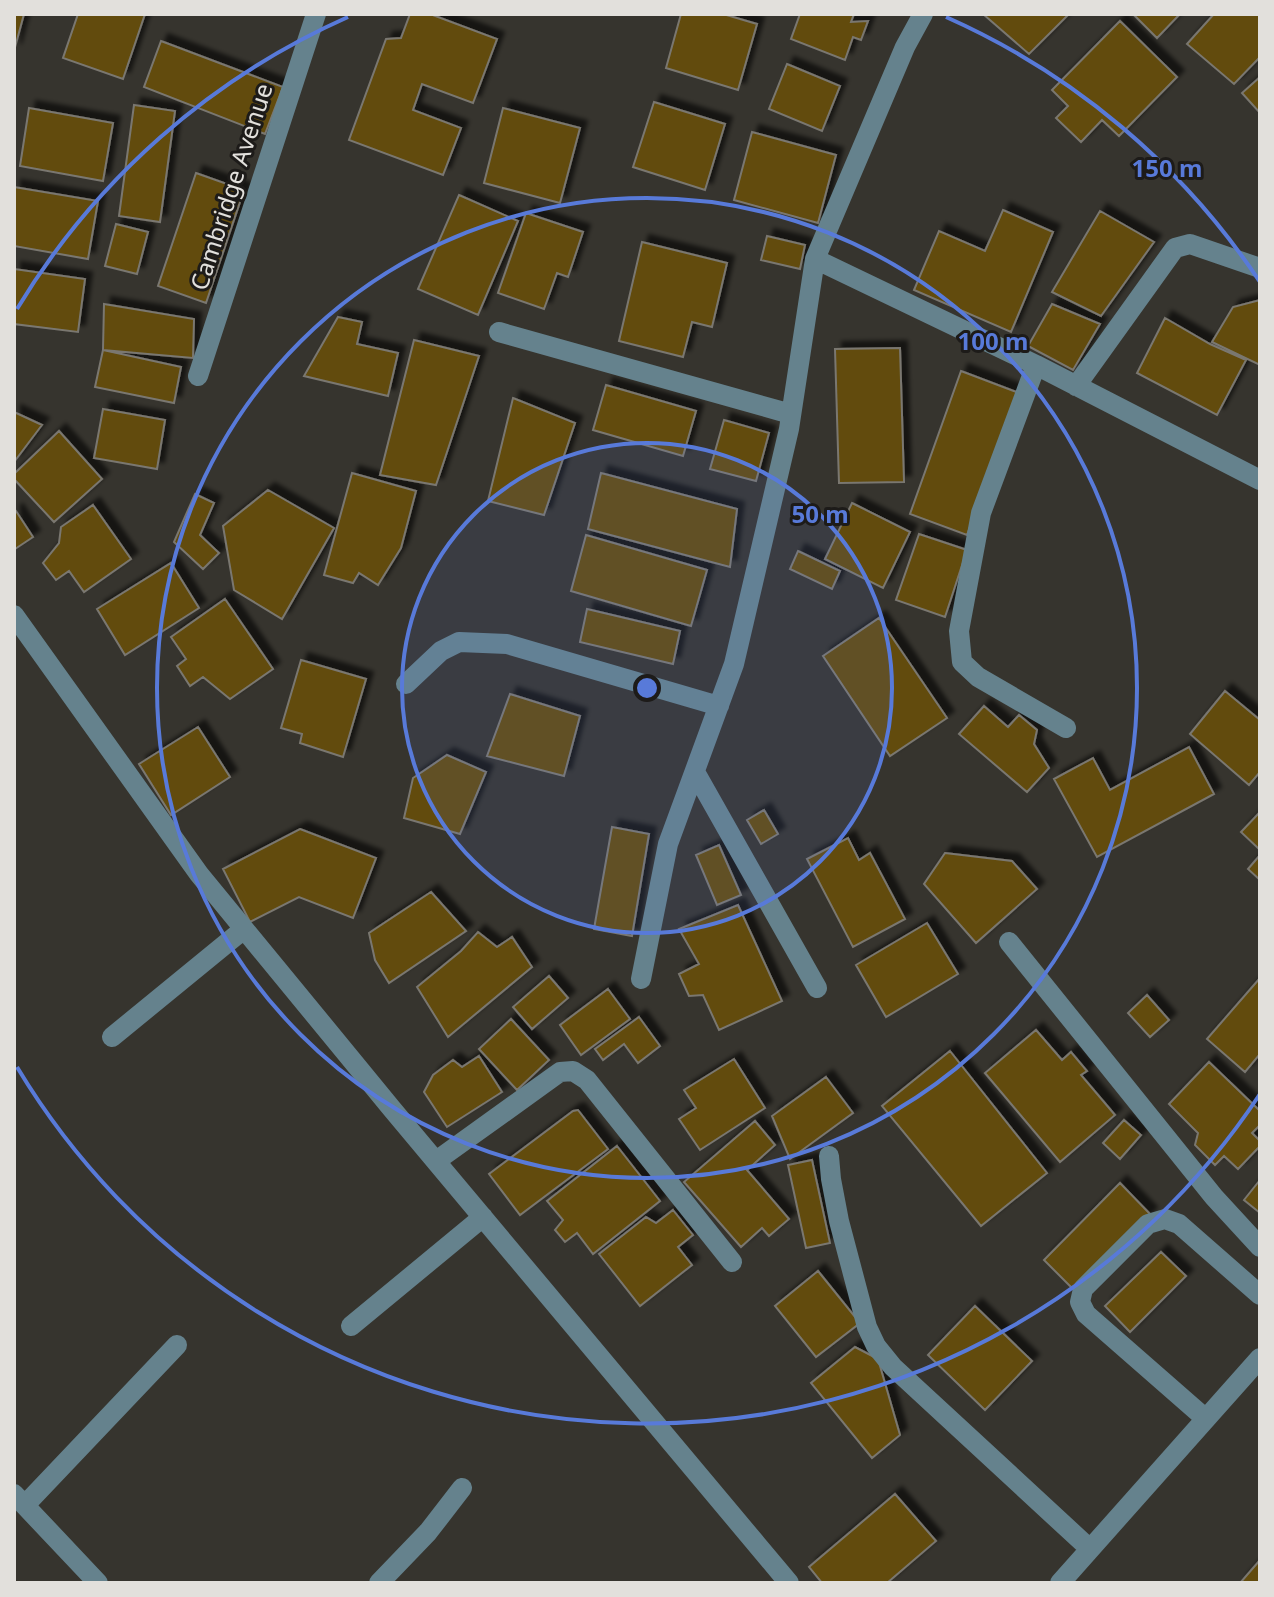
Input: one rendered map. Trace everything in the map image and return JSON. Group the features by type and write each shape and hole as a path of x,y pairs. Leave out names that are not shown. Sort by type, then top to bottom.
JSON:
{"street":[{"name":"Cambridge Avenue","path":"198,376 316,14"},
{"path":"641,979 668,844 734,664 791,414 815,259 905,47 923,14"},
{"path":"1076,386 1175,248 1190,244 1260,268"},
{"path":"815,259 1036,365 1260,480"},
{"path":"499,332 791,414"},
{"path":"1036,365 981,513 959,631 962,662 978,677 1066,728"},
{"path":"14,615 190,861 244,929 789,1583"},
{"path":"406,684 441,651 459,642 507,644 719,706"},
{"path":"695,772 817,988"},
{"path":"112,1037 244,929"},
{"path":"1009,942 1214,1197 1260,1247"},
{"path":"436,1161 560,1072 573,1071 587,1080 732,1262"},
{"path":"829,1156 839,1221 867,1327 876,1346 893,1367 1090,1549"},
{"path":"351,1326 483,1217"},
{"path":"1206,1419 1086,1314 1080,1302 1083,1289 1148,1224 1165,1219 1179,1224 1260,1295"},
{"path":"98,1583 19,1500 177,1345"},
{"path":"1060,1583 1260,1358"},
{"path":"379,1583 428,1532 462,1488"}],"building":[{"path":"14,14 24,14 14,51"},
{"path":"78,14 145,14 123,79 63,58"},
{"path":"410,14 430,14 497,39 473,103 422,84 413,110 461,128 443,175 349,140 386,39 401,38"},
{"path":"681,14 723,14 757,24 738,90 666,68"},
{"path":"800,14 854,14 851,22 868,21 861,40 853,37 845,60 791,39"},
{"path":"983,14 1069,14 1029,54"},
{"path":"1133,14 1180,14 1157,38"},
{"path":"1214,14 1260,14 1260,57 1234,84 1187,44"},
{"path":"1120,21 1177,77 1119,136 1102,120 1081,142 1056,118 1068,106 1052,90"},
{"path":"161,41 283,87 265,134 144,87"},
{"path":"787,64 840,86 822,131 769,109"},
{"path":"1260,77 1260,113 1242,93"},
{"path":"654,102 725,124 705,190 633,167"},
{"path":"134,105 175,111 160,222 119,216"},
{"path":"29,108 113,123 103,181 20,166"},
{"path":"503,108 580,128 560,203 484,183"},
{"path":"752,132 836,155 818,223 734,200"},
{"path":"196,173 244,190 206,303 158,286"},
{"path":"14,187 98,201 88,259 14,246"},
{"path":"459,195 518,221 478,315 418,289"},
{"path":"1003,210 1053,232 1011,332 914,290 939,231 985,251"},
{"path":"1100,211 1154,242 1101,316 1052,292"},
{"path":"526,213 583,232 568,277 557,273 544,309 498,293"},
{"path":"116,224 148,232 137,274 105,266"},
{"path":"767,236 805,245 800,269 761,260"},
{"path":"642,242 727,263 712,327 692,322 683,357 619,341"},
{"path":"14,269 85,279 78,332 14,324"},
{"path":"1260,300 1260,365 1212,342 1233,307"},
{"path":"104,304 194,319 193,358 103,350"},
{"path":"1052,304 1100,324 1073,370 1028,346"},
{"path":"338,317 362,322 357,344 398,353 388,396 304,376"},
{"path":"1165,318 1246,360 1217,415 1137,373"},
{"path":"414,340 479,356 436,485 380,475"},
{"path":"900,348 904,482 839,483 835,349"},
{"path":"103,350 181,367 174,403 95,387"},
{"path":"961,371 1019,393 967,535 910,514"},
{"path":"606,385 696,411 683,456 593,430"},
{"path":"513,398 575,423 544,515 488,501"},
{"path":"103,409 165,420 157,469 94,458"},
{"path":"14,412 42,425 14,462"},
{"path":"724,420 769,433 756,481 710,469"},
{"path":"59,431 102,479 54,522 14,479 14,474"},
{"path":"352,473 416,491 401,548 378,585 359,573 353,583 324,575"},
{"path":"601,473 737,509 730,567 588,529"},
{"path":"268,490 334,528 282,619 234,590 223,526"},
{"path":"195,494 214,503 200,535 219,553 203,569 174,542"},
{"path":"852,503 910,532 883,588 825,559"},
{"path":"93,505 131,559 84,592 69,571 56,580 43,563 59,543 61,527"},
{"path":"14,512 33,537 15,549"},
{"path":"919,534 967,550 945,617 896,600"},
{"path":"586,535 707,570 691,626 571,591"},
{"path":"798,551 840,571 832,589 790,569"},
{"path":"171,563 199,608 125,655 97,609"},
{"path":"225,599 273,669 230,699 203,677 190,686 177,666 186,659 171,637"},
{"path":"587,609 680,631 673,664 580,642"},
{"path":"879,618 947,718 890,756 823,656"},
{"path":"301,660 366,679 343,757 300,743 302,734 281,728"},
{"path":"1225,691 1260,720 1260,772 1249,785 1190,734"},
{"path":"510,694 580,716 564,776 487,756"},
{"path":"984,706 1008,727 1019,715 1037,730 1034,744 1049,768 1027,792 959,734"},
{"path":"198,727 230,777 171,815 139,764"},
{"path":"1189,747 1214,794 1097,857 1054,779 1093,758 1110,790"},
{"path":"447,755 486,772 460,834 404,818 413,778"},
{"path":"764,810 778,834 761,844 747,820"},
{"path":"1260,812 1260,850 1241,832"},
{"path":"612,827 649,834 632,936 594,929"},
{"path":"300,829 376,858 353,918 299,897 250,922 223,869"},
{"path":"848,838 859,860 870,853 905,919 853,947 807,859"},
{"path":"719,845 741,895 717,905 696,855"},
{"path":"945,853 1012,861 1037,889 976,943 924,884"},
{"path":"1260,855 1260,880 1248,869"},
{"path":"431,892 466,931 389,983 375,960 369,933"},
{"path":"738,905 782,1001 719,1030 703,995 689,996 679,974 699,964 679,929"},
{"path":"927,923 958,974 886,1017 856,965"},
{"path":"478,932 497,947 512,937 532,967 448,1037 417,987 461,951"},
{"path":"549,976 568,998 532,1029 513,1007"},
{"path":"1260,978 1260,1054 1245,1072 1207,1039"},
{"path":"608,989 630,1019 581,1055 560,1025"},
{"path":"1147,995 1169,1020 1150,1037 1128,1013"},
{"path":"639,1017 660,1046 638,1063 624,1044 603,1060 595,1049"},
{"path":"511,1019 549,1060 517,1090 479,1049"},
{"path":"1036,1030 1062,1060 1071,1052 1087,1071 1081,1075 1115,1115 1060,1162 985,1073"},
{"path":"950,1051 1047,1173 981,1226 882,1106"},
{"path":"479,1056 502,1092 447,1127 424,1092 433,1075 453,1060 462,1067"},
{"path":"734,1059 765,1108 700,1150 679,1119 696,1108 684,1090"},
{"path":"1209,1062 1260,1111 1260,1125 1252,1133 1260,1141 1260,1146 1238,1169 1224,1156 1215,1165 1195,1145 1198,1133 1169,1104"},
{"path":"826,1077 853,1113 790,1159 772,1116"},
{"path":"578,1110 608,1149 520,1215 489,1174"},
{"path":"1124,1120 1141,1135 1120,1159 1103,1143"},
{"path":"755,1121 775,1145 747,1170 789,1219 769,1236 762,1228 741,1247 684,1182"},
{"path":"617,1146 660,1201 593,1254 577,1233 565,1242 555,1230 563,1220 547,1201"},
{"path":"812,1160 830,1243 806,1248 788,1165"},
{"path":"1260,1180 1260,1213 1244,1200"},
{"path":"1120,1183 1150,1214 1074,1290 1044,1260"},
{"path":"673,1210 693,1235 678,1247 692,1265 640,1306 599,1254 646,1217 656,1223"},
{"path":"1161,1252 1186,1276 1130,1332 1105,1306"},
{"path":"818,1271 860,1323 816,1357 775,1306"},
{"path":"975,1306 1032,1361 985,1410 928,1355"},
{"path":"855,1347 878,1359 900,1435 872,1458 811,1383"},
{"path":"895,1494 936,1541 887,1583 822,1583 809,1567"},
{"path":"1260,1560 1260,1583 1240,1583"}]}
